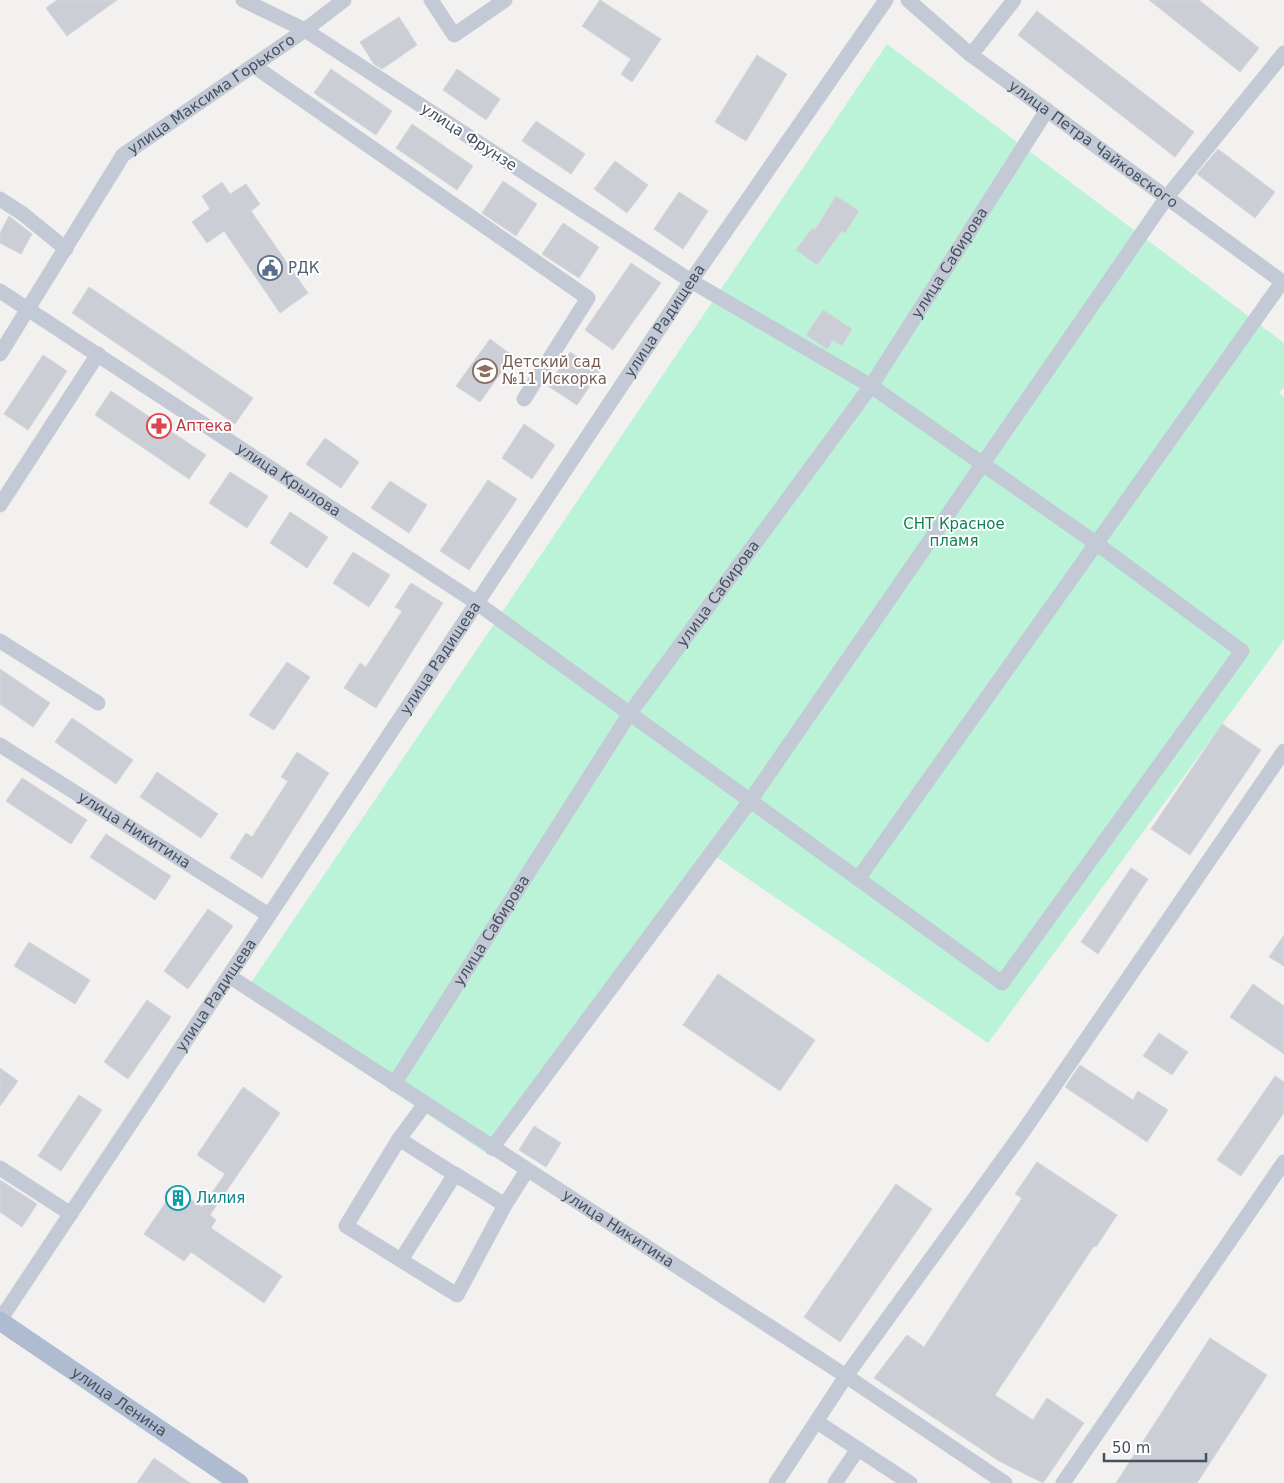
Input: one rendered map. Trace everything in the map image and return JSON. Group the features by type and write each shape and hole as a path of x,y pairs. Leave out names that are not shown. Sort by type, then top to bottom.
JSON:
{"main road":[{"name":"улица Ленина","path":"0,1321 239,1483"}],"street":[{"name":"улица Фрунзе","path":"242,0 305,30 691,281 871,386 1097,544"},
{"name":"улица Максима Горького","path":"0,354 123,156 305,30 344,0"},
{"path":"431,0 454,35 505,0"},
{"name":"улица Радищева","path":"0,1321 691,281 886,0"},
{"name":"улица Петра Чайковского","path":"908,0 971,54 1283,283"},
{"path":"971,54 1014,0"},
{"path":"492,1148 750,801 1167,197 1284,53"},
{"path":"254,66 588,298 524,400"},
{"name":"улица Сабирова","path":"394,1084 630,713 871,386 1047,110"},
{"path":"0,199 24,214 66,249"},
{"path":"858,878 1283,283"},
{"name":"улица Крылова","path":"0,291 478,603 1002,983 1242,651 1097,544"},
{"path":"0,505 98,354"},
{"path":"0,642 98,703"},
{"name":"улица Никитина","path":"0,745 269,916"},
{"path":"776,1483 846,1376 1022,1133 1284,751"},
{"name":"улица Никитина","path":"229,976 846,1376 1005,1483"},
{"path":"425,1104 399,1139 346,1226 458,1295 505,1205 527,1170"},
{"path":"399,1139 505,1205"},
{"path":"1062,1483 1284,1162"},
{"path":"0,1168 71,1214"},
{"path":"401,1260 454,1174"},
{"path":"817,1422 910,1483"},
{"path":"835,1483 858,1449"}],"green space":[{"name":"СНТ Красное пламя","path":"887,44 1284,343 1284,387 1279,393 1284,397 1284,640 988,1043 709,852 492,1157 244,993"}],"building":[{"path":"57,0 117,0 67,36 46,8"},
{"path":"600,0 661,39 632,82 621,74 631,59 582,26"},
{"path":"1149,0 1199,0 1259,48 1240,72"},
{"path":"1037,11 1194,132 1175,157 1018,35"},
{"path":"399,17 417,45 382,69 374,64 360,42"},
{"path":"757,55 787,74 746,141 715,122"},
{"path":"331,69 392,111 376,135 314,93"},
{"path":"457,69 500,99 486,120 443,90"},
{"path":"536,121 585,154 571,174 522,141"},
{"path":"412,124 473,166 457,190 396,148"},
{"path":"1218,149 1275,192 1255,218 1197,174"},
{"path":"615,161 648,185 627,213 594,189"},
{"path":"503,181 537,204 516,236 482,213"},
{"name":"РДК","path":"222,182 230,194 246,184 260,204 251,211 308,293 280,313 224,231 207,243 192,222 210,209 202,196"},
{"path":"679,192 708,211 683,249 654,229"},
{"path":"836,196 859,211 845,233 842,231 817,265 796,250 812,228 815,230"},
{"path":"9,216 32,234 21,254 0,243 0,233"},
{"path":"563,223 599,247 579,278 542,254"},
{"path":"631,263 661,283 613,350 585,330"},
{"path":"89,287 253,398 235,424 72,313"},
{"path":"823,310 852,329 842,346 833,340 827,349 806,335"},
{"name":"Детский сад №11 Искорка","path":"490,339 513,356 480,402 456,386"},
{"path":"570,352 600,371 577,405 548,386"},
{"path":"43,355 67,371 28,430 4,414"},
{"path":"111,391 206,455 189,479 95,415"},
{"path":"524,424 555,445 532,479 502,458"},
{"path":"325,438 359,462 341,488 306,464"},
{"path":"230,472 268,496 247,528 209,503"},
{"path":"488,480 517,499 469,570 440,551"},
{"path":"390,481 427,505 409,533 371,508"},
{"path":"290,512 328,537 307,568 270,543"},
{"path":"353,552 390,575 369,607 333,583"},
{"path":"411,583 443,603 376,708 344,688 360,663 366,667 402,611 395,607"},
{"path":"287,662 310,677 274,730 249,715"},
{"path":"0,669 50,703 33,727 0,704"},
{"path":"72,718 133,760 116,784 55,742"},
{"path":"1222,724 1261,750 1190,855 1151,829"},
{"path":"297,752 329,773 262,878 230,858 246,833 252,837 288,781 281,777"},
{"path":"157,772 218,814 201,838 140,797"},
{"path":"22,778 87,820 71,844 6,801"},
{"path":"106,834 171,876 155,900 90,857"},
{"path":"1131,868 1148,879 1098,954 1081,942"},
{"path":"208,909 233,926 188,989 164,971"},
{"path":"1284,935 1284,966 1269,957"},
{"path":"29,942 90,980 75,1004 14,966"},
{"path":"718,974 815,1040 780,1091 683,1025"},
{"path":"1253,984 1284,1006 1284,1054 1230,1017"},
{"path":"147,1000 171,1017 128,1079 104,1062"},
{"path":"1159,1033 1188,1052 1172,1075 1143,1056"},
{"path":"1080,1065 1133,1100 1138,1091 1168,1110 1147,1142 1065,1087"},
{"path":"0,1068 18,1081 0,1106"},
{"path":"1275,1076 1284,1082 1284,1113 1241,1176 1217,1160"},
{"name":"Лилия","path":"243,1087 280,1113 210,1215 216,1220 211,1228 282,1276 264,1303 191,1252 184,1261 144,1234 175,1189 202,1207 225,1174 197,1155"},
{"path":"79,1095 102,1110 61,1171 38,1156"},
{"path":"534,1126 561,1143 546,1167 519,1150"},
{"path":"1037,1162 1117,1215 1096,1247 1094,1246 995,1395 1033,1420 1047,1398 1084,1423 1043,1483 999,1461 874,1378 907,1335 924,1347 1022,1198 1015,1194"},
{"path":"0,1180 37,1204 22,1227 0,1212"},
{"path":"896,1184 932,1209 840,1342 804,1317"},
{"path":"1210,1338 1267,1375 1197,1483 1116,1483"},
{"path":"154,1458 190,1483 137,1483"}],"place":[{"name":"РДК","path":"270,268"},
{"name":"Детский сад №11 Искорка","path":"485,371"},
{"name":"Аптека","path":"159,426"},
{"name":"Лилия","path":"178,1198"}]}
